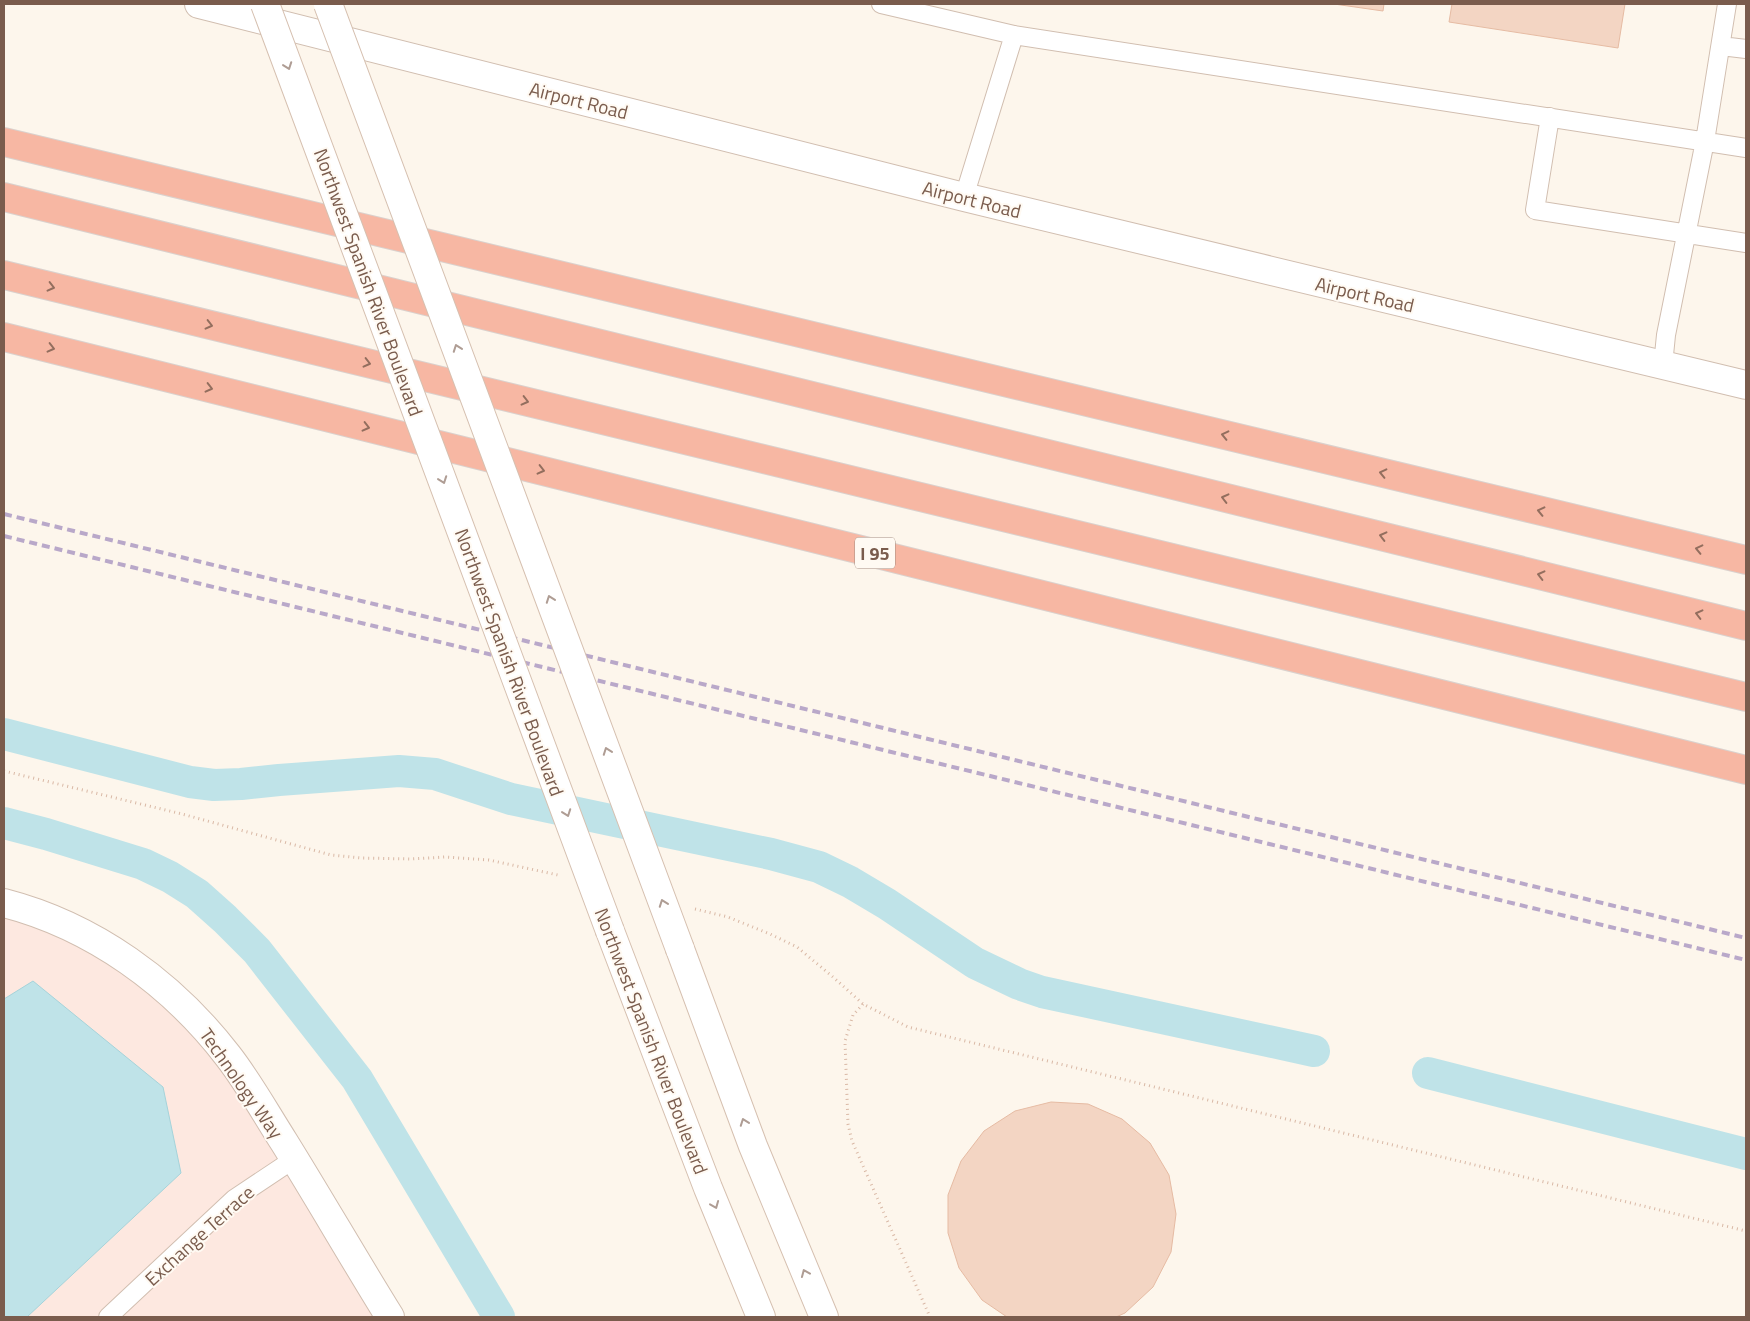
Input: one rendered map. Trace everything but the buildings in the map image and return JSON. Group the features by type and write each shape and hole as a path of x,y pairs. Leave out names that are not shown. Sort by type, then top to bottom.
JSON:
{"highway":[{"path":"4,142 1746,560"},
{"path":"4,197 1746,626"},
{"path":"4,275 1746,697"},
{"name":"I 95","path":"4,337 1746,770"}],"main road":[{"name":"Airport Road","path":"199,4 964,198 1746,385"},
{"name":"Northwest Spanish River Boulevard","path":"265,4 610,931 708,1188 761,1317"},
{"path":"328,4 753,1146 824,1317"},
{"name":"Technology Way","path":"4,904 23,908 62,924 107,947 161,985 186,1007 229,1058 294,1159 390,1317"}],"lane":[{"path":"880,4 1014,35 1746,148"},
{"path":"1663,365 1666,335 1705,142 1726,4"},
{"path":"964,198 1014,35"},
{"path":"1721,46 1746,49"},
{"path":"1550,117 1534,210 1746,243"},
{"name":"Exchange Terrace","path":"108,1317 234,1200 294,1159"}],"path":[{"path":"4,771 182,814 331,855 361,858 411,859 445,857 489,860 564,877"},
{"path":"692,908 728,917 797,947 863,1004 908,1027 1746,1231"},
{"path":"863,1004 853,1015 845,1041 848,1124 852,1141 930,1317"}],"shaded area":[{"path":"4,903 186,1007 390,1317 4,1317"}],"water":[{"path":"33,981 163,1087 181,1173 27,1317 4,1317 4,999"}],"waterway":[{"path":"4,734 190,782 214,785 399,771 435,774 511,799 771,854 819,867 850,882 887,904 975,963 1019,984 1042,992 1314,1051"},
{"path":"4,823 143,864 170,877 197,894 225,919 257,951 357,1079 499,1317"},
{"path":"1428,1073 1746,1154"}],"railway":[{"path":"4,514 1746,938"},
{"path":"4,536 1746,960"}]}
